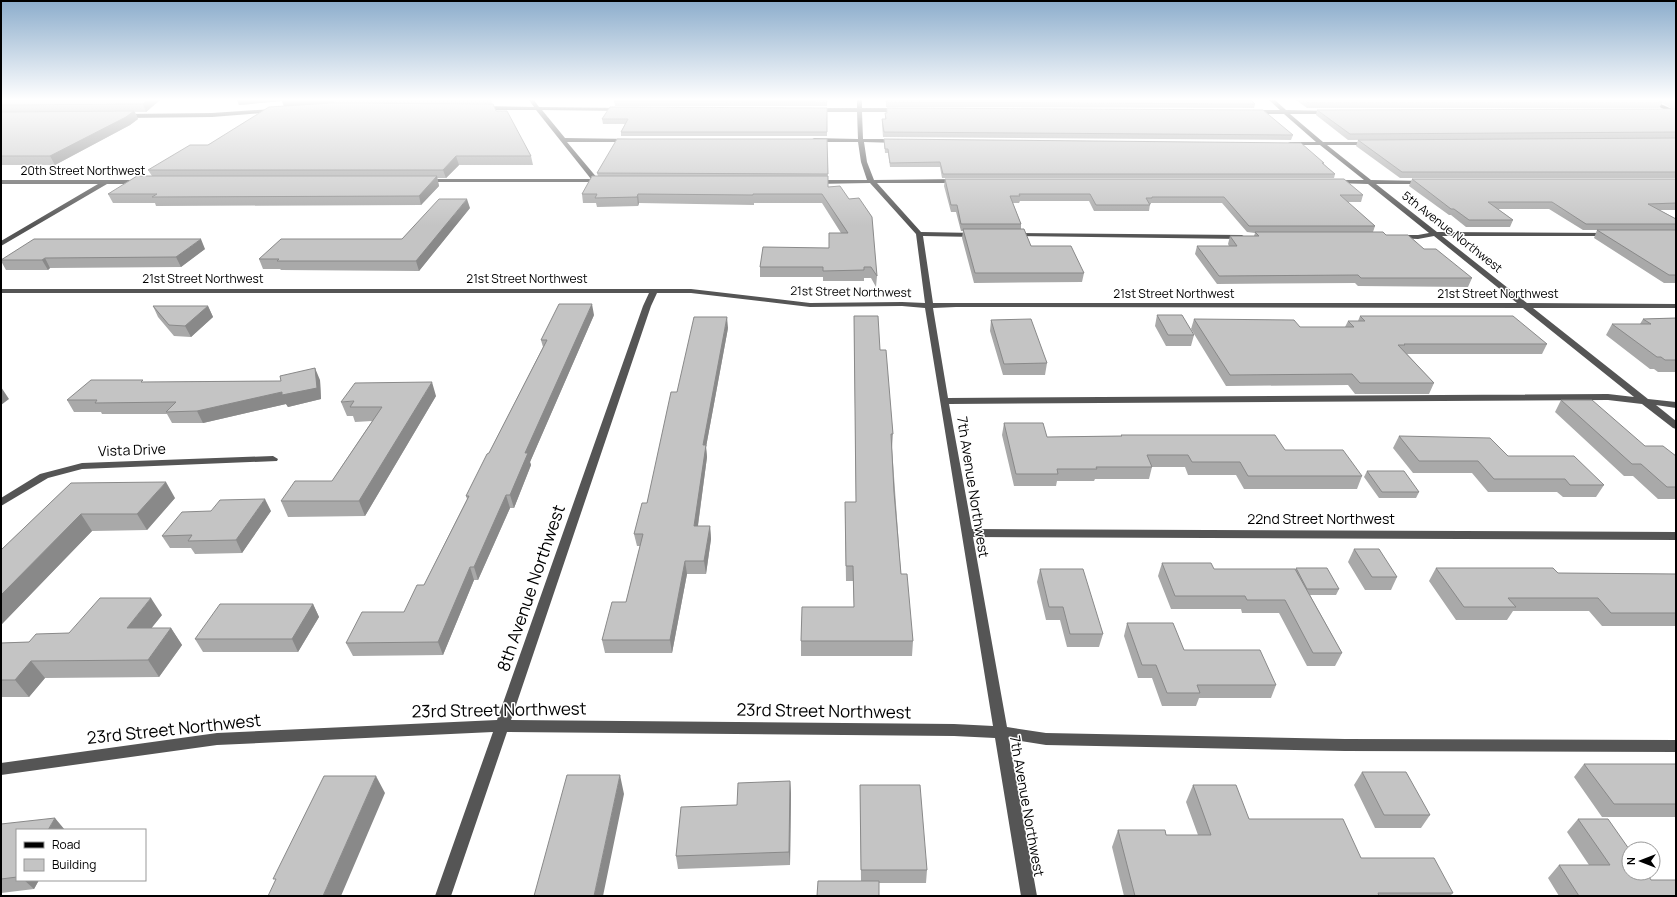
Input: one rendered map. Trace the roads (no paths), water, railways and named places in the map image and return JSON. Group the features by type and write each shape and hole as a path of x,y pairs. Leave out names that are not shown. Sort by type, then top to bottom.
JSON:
{"street":[{"path":"565,142 596,181"},
{"path":"861,142 867,173 871,181 919,234 984,235"},
{"name":"5th Avenue Northwest","path":"1319,142 1676,426"},
{"path":"1287,144 1373,143"},
{"path":"416,182 612,181"},
{"path":"803,182 966,181"},
{"name":"20th Street Northwest","path":"1,182 145,182"},
{"path":"1,244 107,182"},
{"path":"1326,182 1430,182"},
{"name":"7th Avenue Northwest","path":"919,234 928,295 928,306 1029,896"},
{"path":"1388,237 1418,237 1436,234 1614,234"},
{"path":"1006,235 1250,236"},
{"name":"21st Street Northwest","path":"1,291 692,291 810,305 1676,306"},
{"name":"8th Avenue Northwest","path":"443,896 644,313 654,291"},
{"path":"944,401 1608,397 1647,403 1676,405"},
{"name":"Vista Drive","path":"1,503 44,476 82,466 273,459"},
{"name":"22nd Street Northwest","path":"966,533 1676,536"},
{"name":"23rd Street Northwest","path":"1,769 217,739 501,726 954,730 1000,732 1046,739 1345,745 1676,746"}]}
